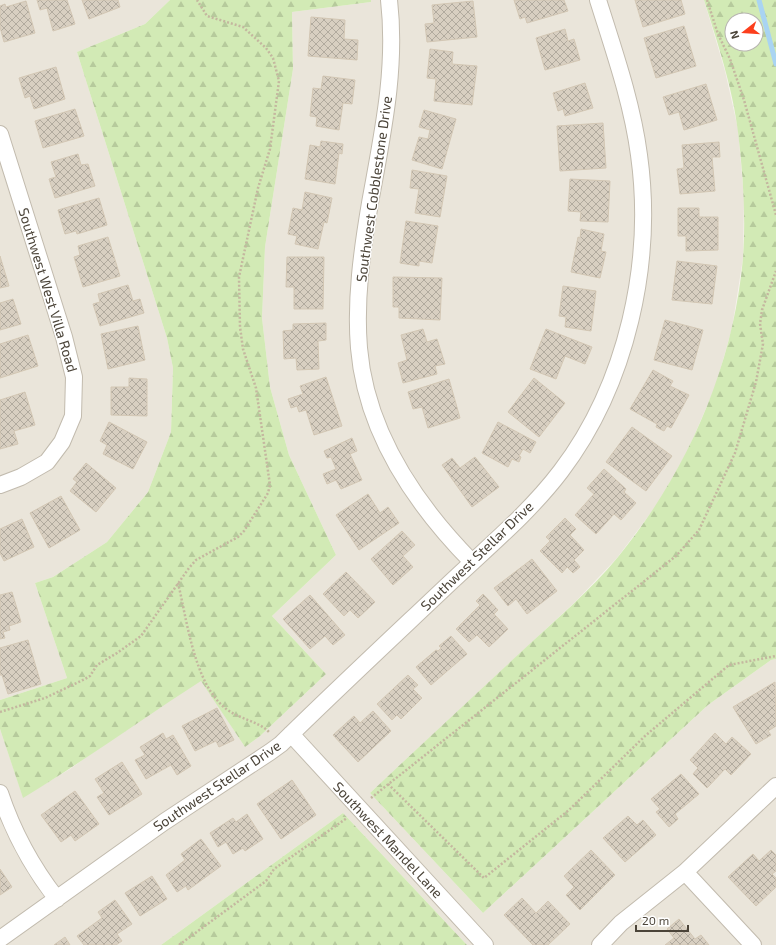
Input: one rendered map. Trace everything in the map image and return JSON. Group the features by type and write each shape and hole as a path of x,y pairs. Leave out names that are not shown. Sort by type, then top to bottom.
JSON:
{"street":[{"name":"Southwest Cobblestone Drive","path":"389,0 391,69 380,148 363,247 360,283 359,348 362,368 377,419 395,463 423,506 472,562"},
{"name":"Southwest Stellar Drive","path":"0,939 164,822 270,752 286,739 531,505 561,471 578,446 600,404 612,376 637,293 643,245 643,197 639,156 628,101 598,0"},
{"name":"Southwest West Villa Road","path":"0,134 64,337 74,377 73,416 62,442 47,462 21,477 0,485"},
{"name":"Southwest Mandel Lane","path":"286,739 358,809 485,945"},
{"path":"600,945 621,923 685,872 776,786"},
{"path":"0,793 23,848 44,882 57,899"},
{"path":"685,872 752,945"}],"path":[{"path":"0,712 44,698 90,676 97,665 117,654 141,636 196,560 238,537 244,531 268,494 270,484 256,388 243,349 240,327 240,277 258,188 270,149 279,81 273,58 266,48 243,27 207,16 197,0"},
{"path":"707,0 718,34 730,59 744,100 776,215"},
{"path":"368,801 676,556 699,530 735,453 742,431 756,382 763,344 760,324 762,310 776,271"},
{"path":"178,583 199,666 209,688 222,706 232,714 259,724 286,739"},
{"path":"388,784 484,878 569,810 645,736 729,665 776,656"},
{"path":"179,945 266,881 274,869 347,818"}],"shaded area":[{"path":"0,0 170,0 145,24 77,52 167,338 173,368 171,432 148,492 107,542 53,577 35,583 67,678 0,700"},
{"path":"371,0 704,0 725,71 738,129 744,199 743,258 732,328 716,385 688,450 659,502 617,558 576,601 370,793 483,913 708,705 771,660 776,659 776,945 467,945 343,813 161,945 0,945 0,729 23,797 70,769 113,738 201,680 245,747 260,736 326,674 272,616 336,555 289,455 270,387 262,318 265,247 293,69 292,12 371,2"}],"green space":[{"path":"170,0 371,0 371,2 292,12 293,69 265,247 262,318 270,387 289,455 336,555 272,616 326,674 260,736 245,747 201,681 23,798 0,729 0,700 67,678 35,583 53,577 107,542 148,492 171,432 173,368 167,338 77,52 145,24"},
{"path":"704,0 776,0 776,659 771,660 708,705 483,913 370,793 571,606 607,570 643,524 665,490 703,417 717,379 729,339 738,299 743,258 744,211 740,148 736,116 724,65"},
{"path":"343,813 467,945 161,945"}],"building":[{"path":"37,0 67,0 75,24 53,31 47,8 40,10"},
{"path":"82,0 118,0 120,7 89,19"},
{"path":"514,0 564,0 568,11 527,23 525,17 520,19"},
{"path":"635,0 681,0 685,14 643,27"},
{"path":"26,1 35,33 4,42 0,27 0,6 5,4 6,7"},
{"path":"473,1 477,37 427,42 425,24 434,23 432,5"},
{"path":"311,17 345,20 344,39 358,40 357,60 308,56"},
{"path":"684,26 696,66 656,78 644,38"},
{"path":"565,29 568,41 574,39 580,60 545,70 536,38"},
{"path":"430,49 453,52 452,64 477,66 472,105 434,101 436,79 427,78"},
{"path":"56,67 65,99 34,109 30,96 25,98 19,78"},
{"path":"323,76 355,80 352,104 343,103 339,130 316,126 317,117 310,116 313,88 321,89"},
{"path":"585,83 593,108 565,116 563,109 558,111 553,93"},
{"path":"706,84 717,120 684,130 679,112 669,115 663,97"},
{"path":"75,109 84,136 43,148 35,121"},
{"path":"424,110 456,119 442,169 412,160 419,137 428,139 430,130 419,127"},
{"path":"603,123 606,168 560,171 557,126"},
{"path":"321,141 343,144 342,154 339,153 335,184 305,179 310,145 320,147"},
{"path":"719,142 720,157 712,157 715,191 680,194 677,169 684,168 682,145"},
{"path":"78,154 81,165 88,164 95,186 55,198 49,179 56,177 51,162"},
{"path":"412,170 447,176 440,217 415,213 419,189 410,188"},
{"path":"570,179 610,181 608,222 580,221 581,212 568,211"},
{"path":"305,192 332,198 327,223 324,222 318,249 295,244 297,236 288,234 293,208 302,210"},
{"path":"99,198 107,225 77,234 76,231 65,234 58,210"},
{"path":"678,208 699,208 699,217 718,217 718,250 686,251 686,236 678,236"},
{"path":"406,221 438,226 432,263 419,261 419,266 400,263"},
{"path":"581,229 604,234 601,251 606,252 600,278 571,272"},
{"path":"108,237 120,276 83,287 74,257 80,255 78,246"},
{"path":"0,256 9,286 0,288"},
{"path":"287,257 324,257 323,309 294,309 294,287 286,287"},
{"path":"677,261 717,266 712,304 672,300"},
{"path":"393,277 442,278 440,320 399,318 399,307 393,307"},
{"path":"128,285 133,301 140,299 144,313 100,326 93,304 100,302 98,294"},
{"path":"563,286 596,291 591,331 565,327 566,317 559,316"},
{"path":"13,299 21,324 0,330 0,303"},
{"path":"665,320 703,330 692,370 654,360"},
{"path":"326,323 326,340 318,341 319,369 297,370 296,358 284,359 283,331 293,330 293,324"},
{"path":"138,326 145,360 108,369 101,334"},
{"path":"423,329 427,342 437,339 445,364 435,366 437,374 403,383 398,363 407,360 401,335"},
{"path":"546,329 592,347 585,364 565,356 556,379 530,369"},
{"path":"28,335 38,366 0,378 0,344"},
{"path":"653,370 673,381 670,386 689,395 671,428 667,426 664,431 656,427 657,424 630,409"},
{"path":"326,377 342,426 314,435 306,410 299,412 297,406 291,408 288,399 303,394 300,386"},
{"path":"129,378 147,379 147,416 111,415 111,387 129,387"},
{"path":"534,378 565,403 539,437 508,412"},
{"path":"449,379 460,418 428,428 422,407 413,409 408,392"},
{"path":"25,392 35,425 14,431 18,444 0,449 0,400"},
{"path":"109,422 147,442 133,469 103,454 107,445 100,441"},
{"path":"498,422 536,442 530,453 523,449 519,456 521,457 519,462 512,459 508,467 482,453"},
{"path":"632,427 672,456 646,491 606,462"},
{"path":"352,438 357,451 350,454 362,480 341,489 336,480 327,484 323,474 336,469 331,457 327,458 324,451"},
{"path":"475,457 499,487 472,507 442,465 452,458 460,468"},
{"path":"86,463 116,488 96,512 70,491 77,482 73,479"},
{"path":"604,469 626,489 624,492 636,503 621,520 614,514 596,534 575,515 594,494 587,488"},
{"path":"368,494 380,513 388,507 399,523 359,550 336,515"},
{"path":"61,496 80,530 49,548 30,513"},
{"path":"565,518 576,529 570,535 584,550 574,560 580,567 573,573 567,567 562,573 540,551 550,541 546,537"},
{"path":"22,519 34,547 4,561 0,553 0,529"},
{"path":"402,531 415,545 403,556 413,567 393,585 371,559"},
{"path":"532,559 557,591 527,614 516,599 508,606 494,588"},
{"path":"346,572 375,602 358,618 350,610 344,616 323,594"},
{"path":"12,592 21,622 9,626 10,630 3,632 5,638 0,639 0,595"},
{"path":"483,594 498,610 494,614 508,629 489,647 477,635 469,642 456,629 480,605 476,601"},
{"path":"310,595 345,635 333,645 325,636 310,649 283,619"},
{"path":"451,636 467,654 431,685 416,667 436,650 438,651 441,648 439,646"},
{"path":"28,640 41,684 8,694 2,675 0,675 0,648"},
{"path":"408,675 418,685 413,689 422,698 401,719 397,715 392,720 377,704"},
{"path":"775,682 776,726 768,731 771,735 756,744 733,707"},
{"path":"217,708 234,740 219,747 216,741 195,751 182,726"},
{"path":"373,711 391,731 358,762 333,735 354,716 360,723"},
{"path":"163,733 166,739 173,735 191,766 177,775 171,765 146,779 135,760 145,755 140,747"},
{"path":"715,733 726,744 732,737 751,754 731,775 725,769 707,788 693,774 698,768 690,760"},
{"path":"122,762 142,794 109,815 97,797 104,793 95,779"},
{"path":"681,774 699,794 675,814 678,819 669,827 656,812 660,809 651,799"},
{"path":"292,780 316,815 281,839 257,804"},
{"path":"75,791 99,824 75,841 71,835 61,842 41,815"},
{"path":"247,814 263,839 245,851 243,848 233,854 226,842 218,847 210,833 233,818 236,822"},
{"path":"628,816 637,825 643,820 656,835 625,862 603,838"},
{"path":"201,839 221,866 188,890 186,886 177,892 166,875 185,860 181,854"},
{"path":"591,850 615,875 580,910 566,895 574,887 564,876"},
{"path":"771,850 776,855 776,871 772,874 776,878 776,887 756,906 728,877 753,854 759,861"},
{"path":"0,869 12,887 0,895"},
{"path":"152,876 167,899 140,916 125,893"},
{"path":"522,898 536,913 548,901 570,924 548,945 533,945 504,915"},
{"path":"115,900 132,924 117,934 122,941 116,945 84,945 77,936 102,918 98,912"},
{"path":"679,919 695,939 701,935 709,945 665,945 674,938 667,929"},
{"path":"65,937 70,945 54,945"}],"waterway":[{"path":"759,0 776,64"}]}
